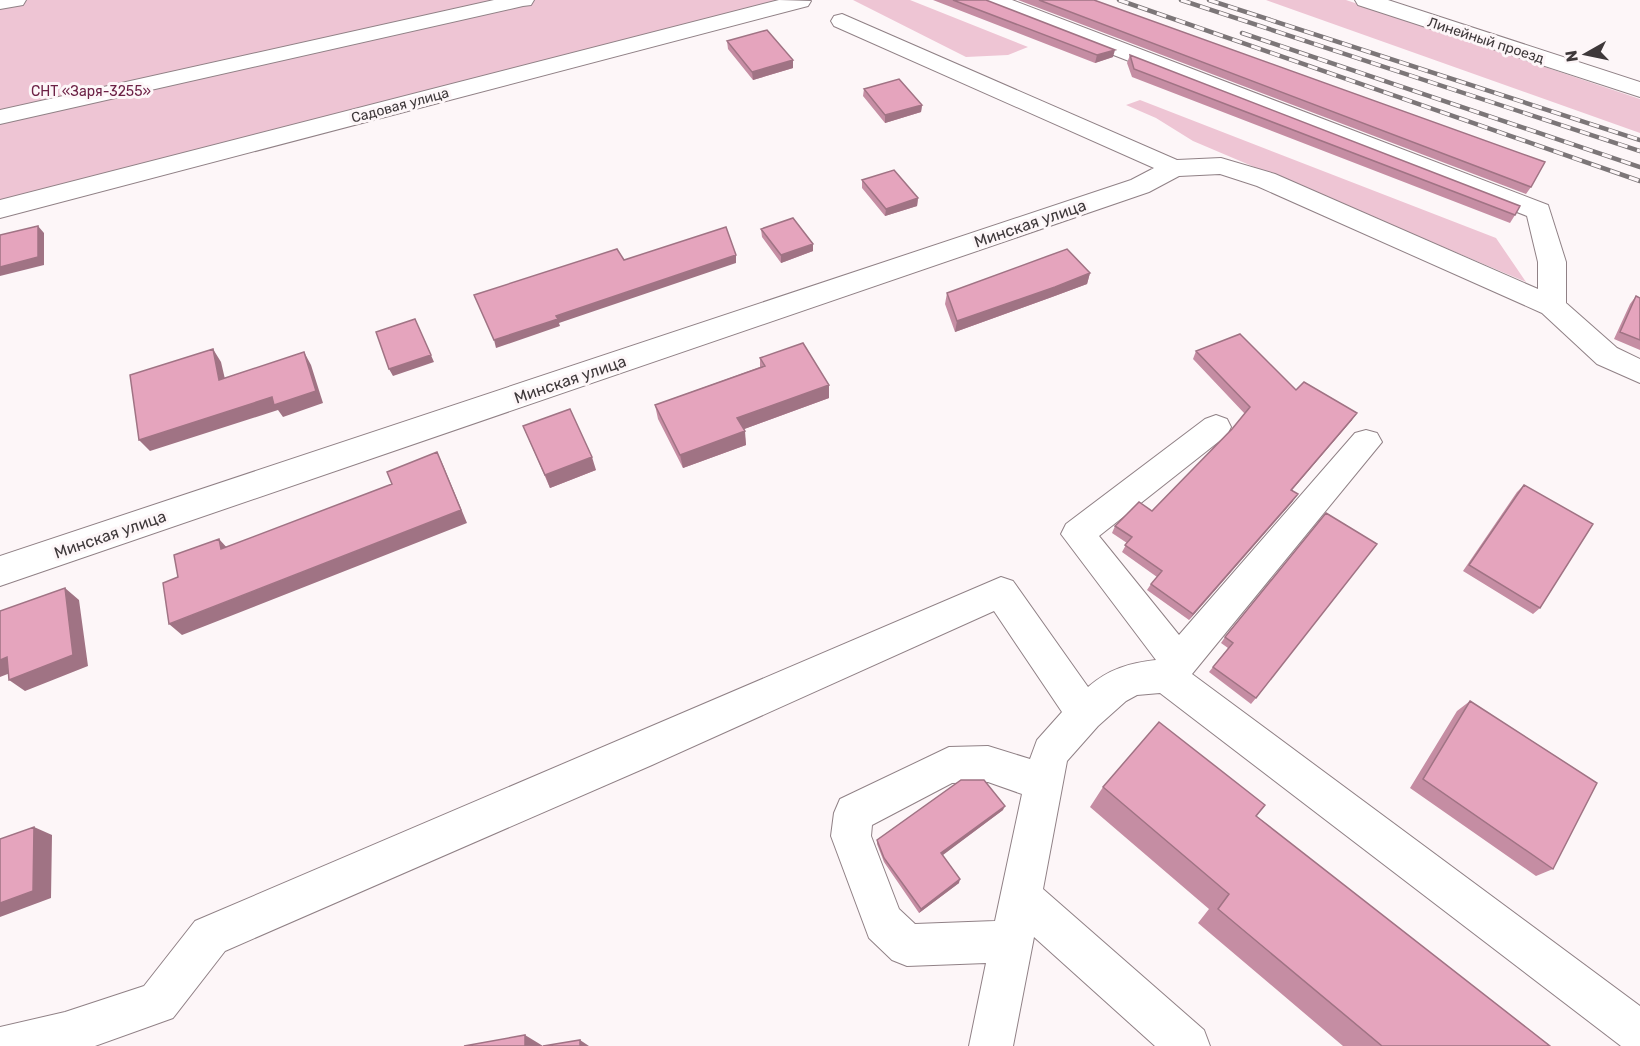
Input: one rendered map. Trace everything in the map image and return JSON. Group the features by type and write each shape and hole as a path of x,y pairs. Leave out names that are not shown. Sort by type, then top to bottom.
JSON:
{"street":[{"path":"0,3 15,0"},
{"path":"0,117 523,0"},
{"path":"993,0 1539,211 1552,262 1552,306"},
{"name":"Линейный проезд","path":"1366,0 1640,90"},
{"name":"Садовая улица","path":"0,209 800,1"},
{"path":"842,21 1174,168 1221,166 1266,180 1552,306 1607,356 1640,372"},
{"name":"Минская улица","path":"0,571 1140,186 1174,168"},
{"path":"1216,427 1078,534 1173,669 1640,1033"},
{"path":"991,1046 1050,753 1084,714 1113,689 1132,679 1173,669 1366,442"},
{"path":"9,1046 65,1034 158,1003 210,936 628,757 1001,592 1084,714"},
{"path":"1012,941 908,945 884,923 851,836 854,813 949,765 987,764 1044,782"},
{"path":"1021,897 1188,1046"}],"green space":[{"name":"СНТ «Заря-3255»","path":"0,0 798,0 800,1 0,209"},
{"path":"853,0 910,0 1028,47 1008,55 966,57"},
{"path":"1266,0 1346,0 1640,99 1640,133"},
{"path":"1140,100 1496,238 1526,282 1193,141 1156,118 1126,105"}],"building":[{"path":"953,0 986,0 1115,50 1097,55"},
{"path":"1039,0 1094,0 1545,162 1531,187"},
{"path":"767,30 793,60 752,72 727,41"},
{"path":"1130,55 1520,206 1515,215 1134,69"},
{"path":"899,79 922,105 885,115 864,89"},
{"path":"894,170 918,198 886,209 862,180"},
{"path":"793,218 813,244 781,255 761,229"},
{"path":"38,226 38,257 0,267 0,235"},
{"path":"726,227 736,255 556,316 558,319 494,340 474,295 617,249 624,260"},
{"path":"1067,249 1090,273 957,321 947,293"},
{"path":"1636,296 1640,298 1640,340 1620,332"},
{"path":"415,319 431,355 389,369 376,332"},
{"path":"1240,334 1296,390 1304,382 1357,413 1291,490 1298,494 1193,614 1151,584 1162,571 1125,545 1132,537 1115,526 1139,502 1152,511 1232,429 1250,407 1196,351"},
{"path":"803,343 829,385 737,418 745,431 680,455 655,405 765,366 760,358"},
{"path":"213,349 219,380 304,352 316,391 274,405 272,397 139,440 130,375"},
{"path":"570,409 592,457 545,475 523,426"},
{"path":"437,452 461,510 169,624 163,583 178,577 174,555 219,539 221,549 392,484 387,472"},
{"path":"1524,485 1593,524 1540,608 1469,565"},
{"path":"1326,513 1377,544 1256,698 1213,667 1233,643 1225,637"},
{"path":"65,588 73,655 9,680 7,657 0,660 0,611"},
{"path":"1470,701 1597,783 1553,869 1423,779"},
{"path":"1159,722 1265,805 1256,816 1550,1046 1382,1046 1218,909 1229,894 1103,787"},
{"path":"961,780 984,780 1005,806 941,853 960,879 921,909 884,858 877,840"},
{"path":"34,827 33,891 0,903 0,839"},
{"path":"525,1035 525,1046 464,1046"},
{"path":"580,1040 580,1046 543,1046"}],"railway":[{"path":"1119,0 1640,181"},
{"path":"1181,0 1640,151"},
{"path":"1209,0 1640,140"},
{"path":"1242,33 1640,167"}]}
